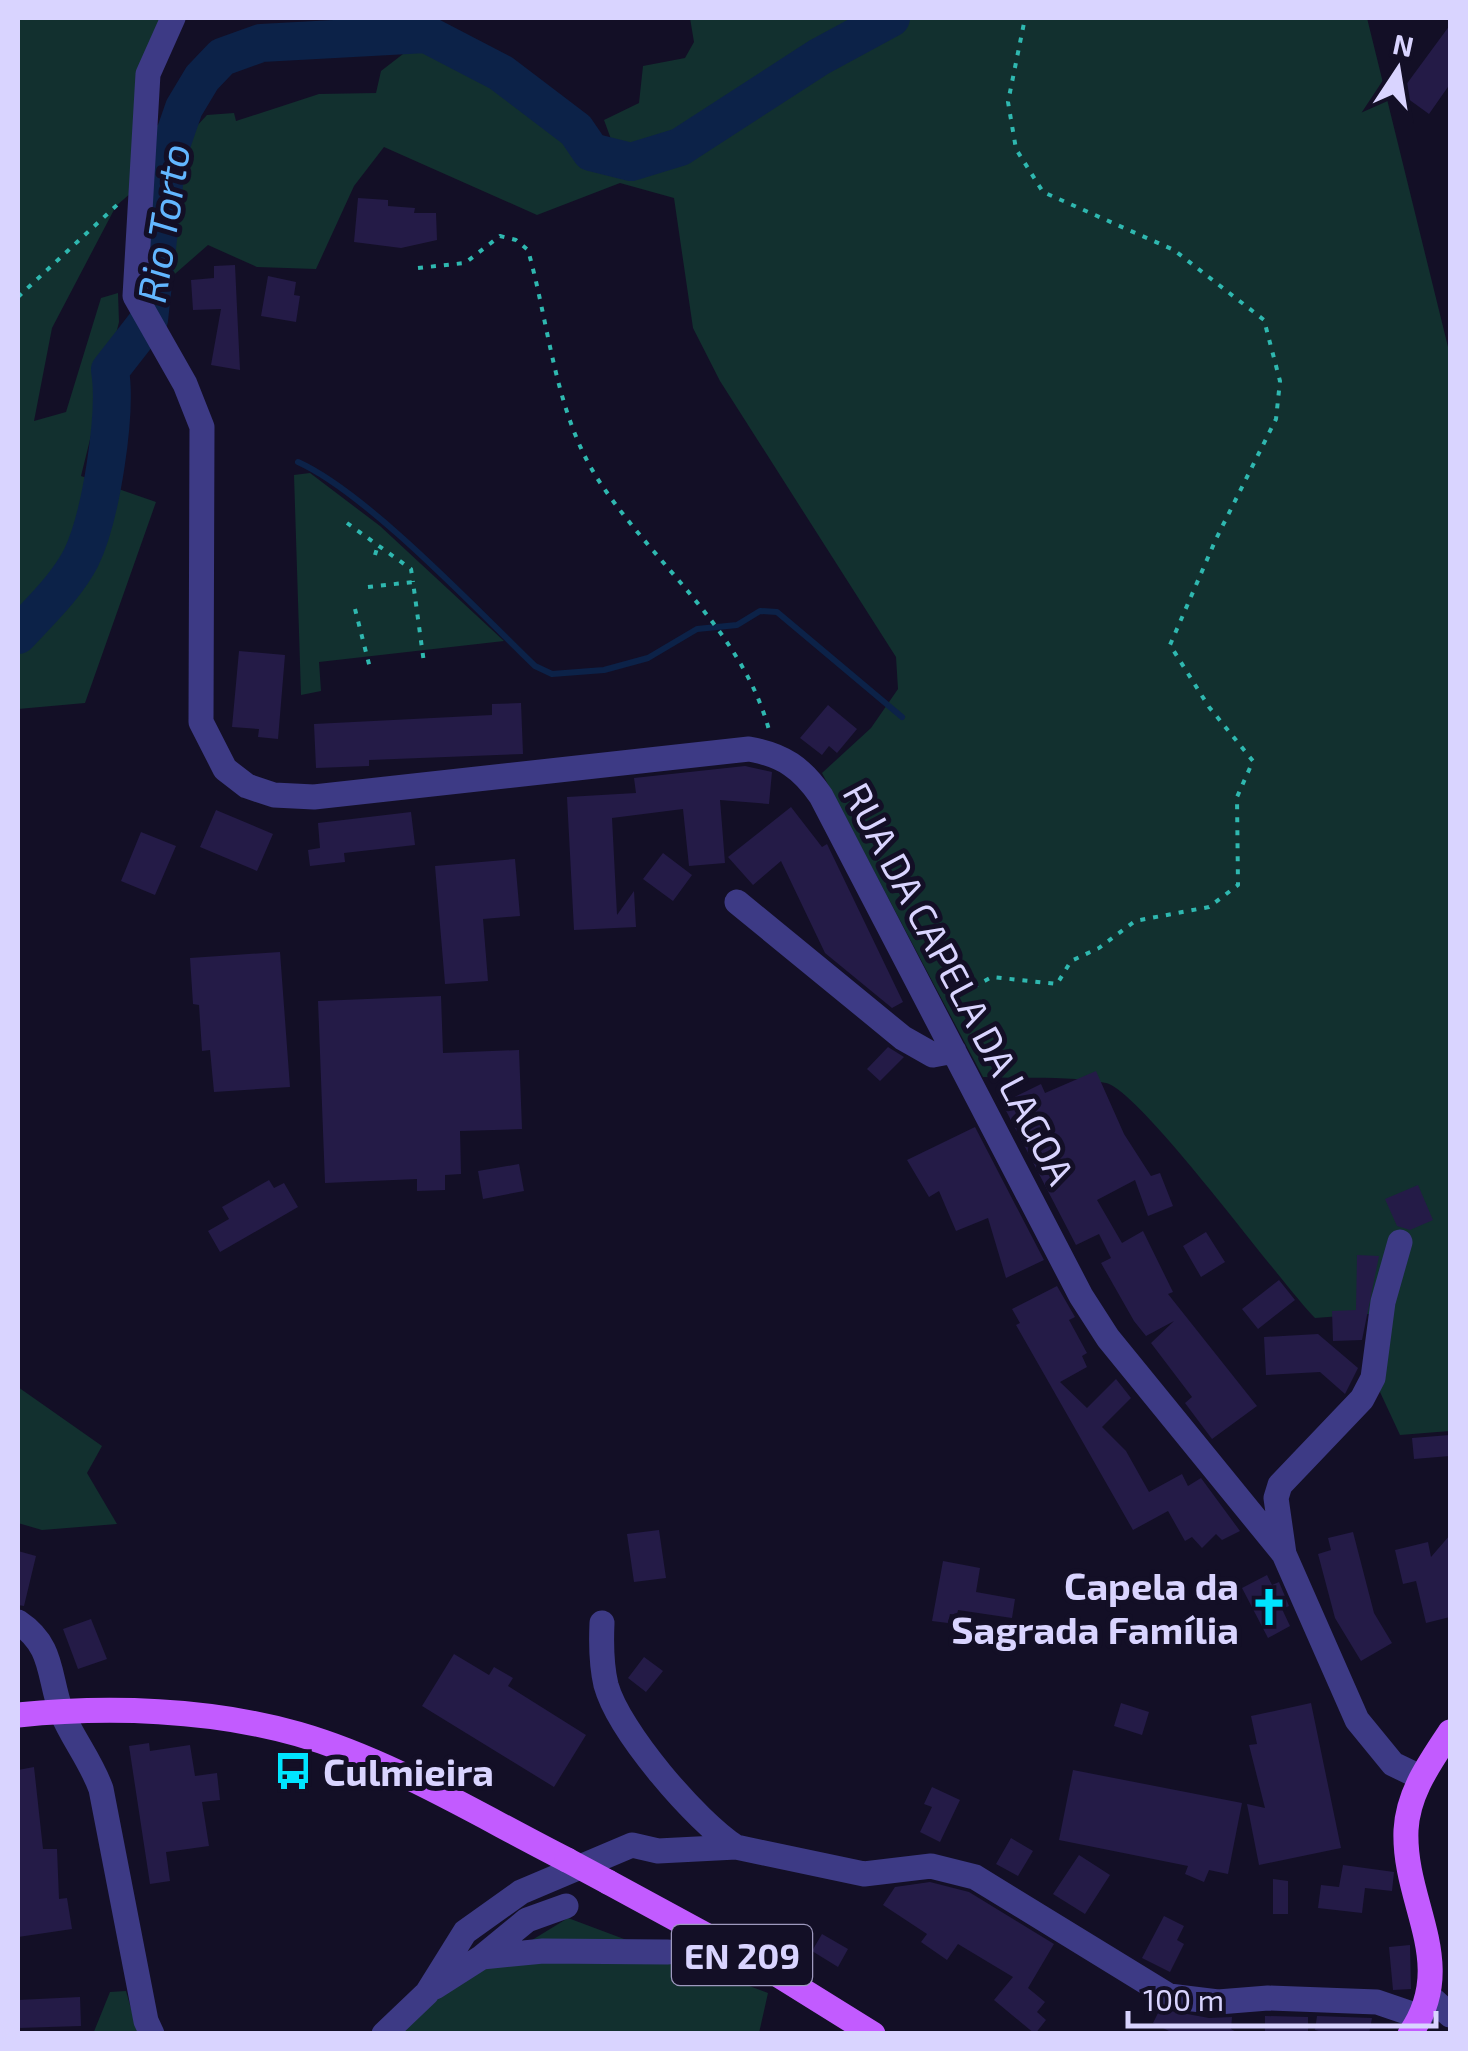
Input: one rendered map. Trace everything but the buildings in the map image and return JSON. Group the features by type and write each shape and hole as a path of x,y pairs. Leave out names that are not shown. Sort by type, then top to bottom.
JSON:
{"main road":[{"path":"20,1716 61,1711"},
{"name":"EN 209","path":"61,1711 191,1716 297,1734 392,1770 770,1970 872,2034"},
{"path":"1420,2016 1431,1957 1406,1831 1420,1778 1450,1732"}],"street":[{"path":"173,18 148,74 135,296 165,346 202,428 201,722 225,770 247,786 274,795 314,797 617,762 749,750 773,753"},
{"name":"RUA DA CAPELA DA LAGOA","path":"773,753 802,771 822,796 1099,1324 1284,1554 1357,1720 1393,1764 1420,1778"},
{"path":"736,902 903,1038 933,1055 954,1051"},
{"path":"1284,1554 1276,1498 1280,1485 1362,1399 1372,1378 1382,1302 1400,1242"},
{"path":"18,1622 43,1645 61,1711 90,1758 101,1789 146,2021 152,2034"},
{"path":"602,1624 600,1653 607,1689 627,1726 706,1828 736,1847 864,1874 949,1867 975,1877 1169,1996 1218,2002 1268,1998 1377,2002 1420,2016 1450,2015"},
{"name":"EN 209","path":"426,1993 465,1932 521,1892 632,1845 658,1852 736,1847"},
{"path":"482,1957 527,1920 566,1906"},
{"name":"EN 209","path":"384,2034 426,1993 482,1957 543,1950 668,1952"}],"path":[{"path":"932,1008 992,976 1057,984 1071,961 1099,948 1135,921 1209,907 1238,885 1238,797 1253,761 1209,707 1170,645 1216,539 1276,419 1280,381 1264,320 1174,250 1043,192 1016,149 1008,102 1025,18"},
{"path":"18,296 116,206 140,196"},
{"path":"418,268 465,263 500,236 516,240 528,250 557,372 582,450 634,527 720,632 761,700 773,753"},
{"path":"347,523 411,570 424,663"},
{"path":"375,555 378,545"},
{"path":"368,586 413,582"},
{"path":"355,609 370,668"}],"green space":[{"path":"18,18 162,18 132,192 116,206 52,328 34,421 66,412 101,298 118,293 119,322 81,476 156,502 85,703 18,709"},
{"path":"690,18 872,18 808,48 749,95 661,150 615,150 604,120 639,103 643,66 685,58 694,42"},
{"path":"896,18 1367,18 1450,355 1450,1431 1400,1435 1380,1392 1381,1313 1315,1318 1177,1151 1123,1094 1106,1083 1091,1081 983,1077 822,773 871,728 898,689 896,657 720,381 693,328 674,198 620,183 537,215 384,147 354,186 316,269 257,267 208,245 160,287 143,282 154,123 182,142 207,115 234,113 236,121 319,94 376,93 381,71 425,37 515,86 556,117 589,154 631,165 681,150 821,59"},
{"path":"310,473 380,526 504,641 319,662 321,691 301,695 294,475"},
{"path":"18,1387 102,1446 87,1473 117,1524 42,1530 18,1523"},
{"path":"568,1918 768,1993 759,2033 389,2034 472,1970 483,1970"},
{"path":"126,1991 138,2033 93,2034 110,1992"}],"waterway":[{"name":"Rio Torto","path":"18,635 68,579 88,540 101,492 109,438 110,370 149,320 167,157 184,108 202,78 222,57 261,43 426,34 501,73 576,130 591,152 631,162 680,147 819,57 891,18"},
{"path":"298,462 326,477 388,525 535,666 552,674 604,670 648,658 697,629 737,625 760,611 777,612 902,717"}],"place":[{"name":"Capela da Sagrada Família","path":"1269,1607"},
{"name":"Culmieira","path":"293,1771"}]}
